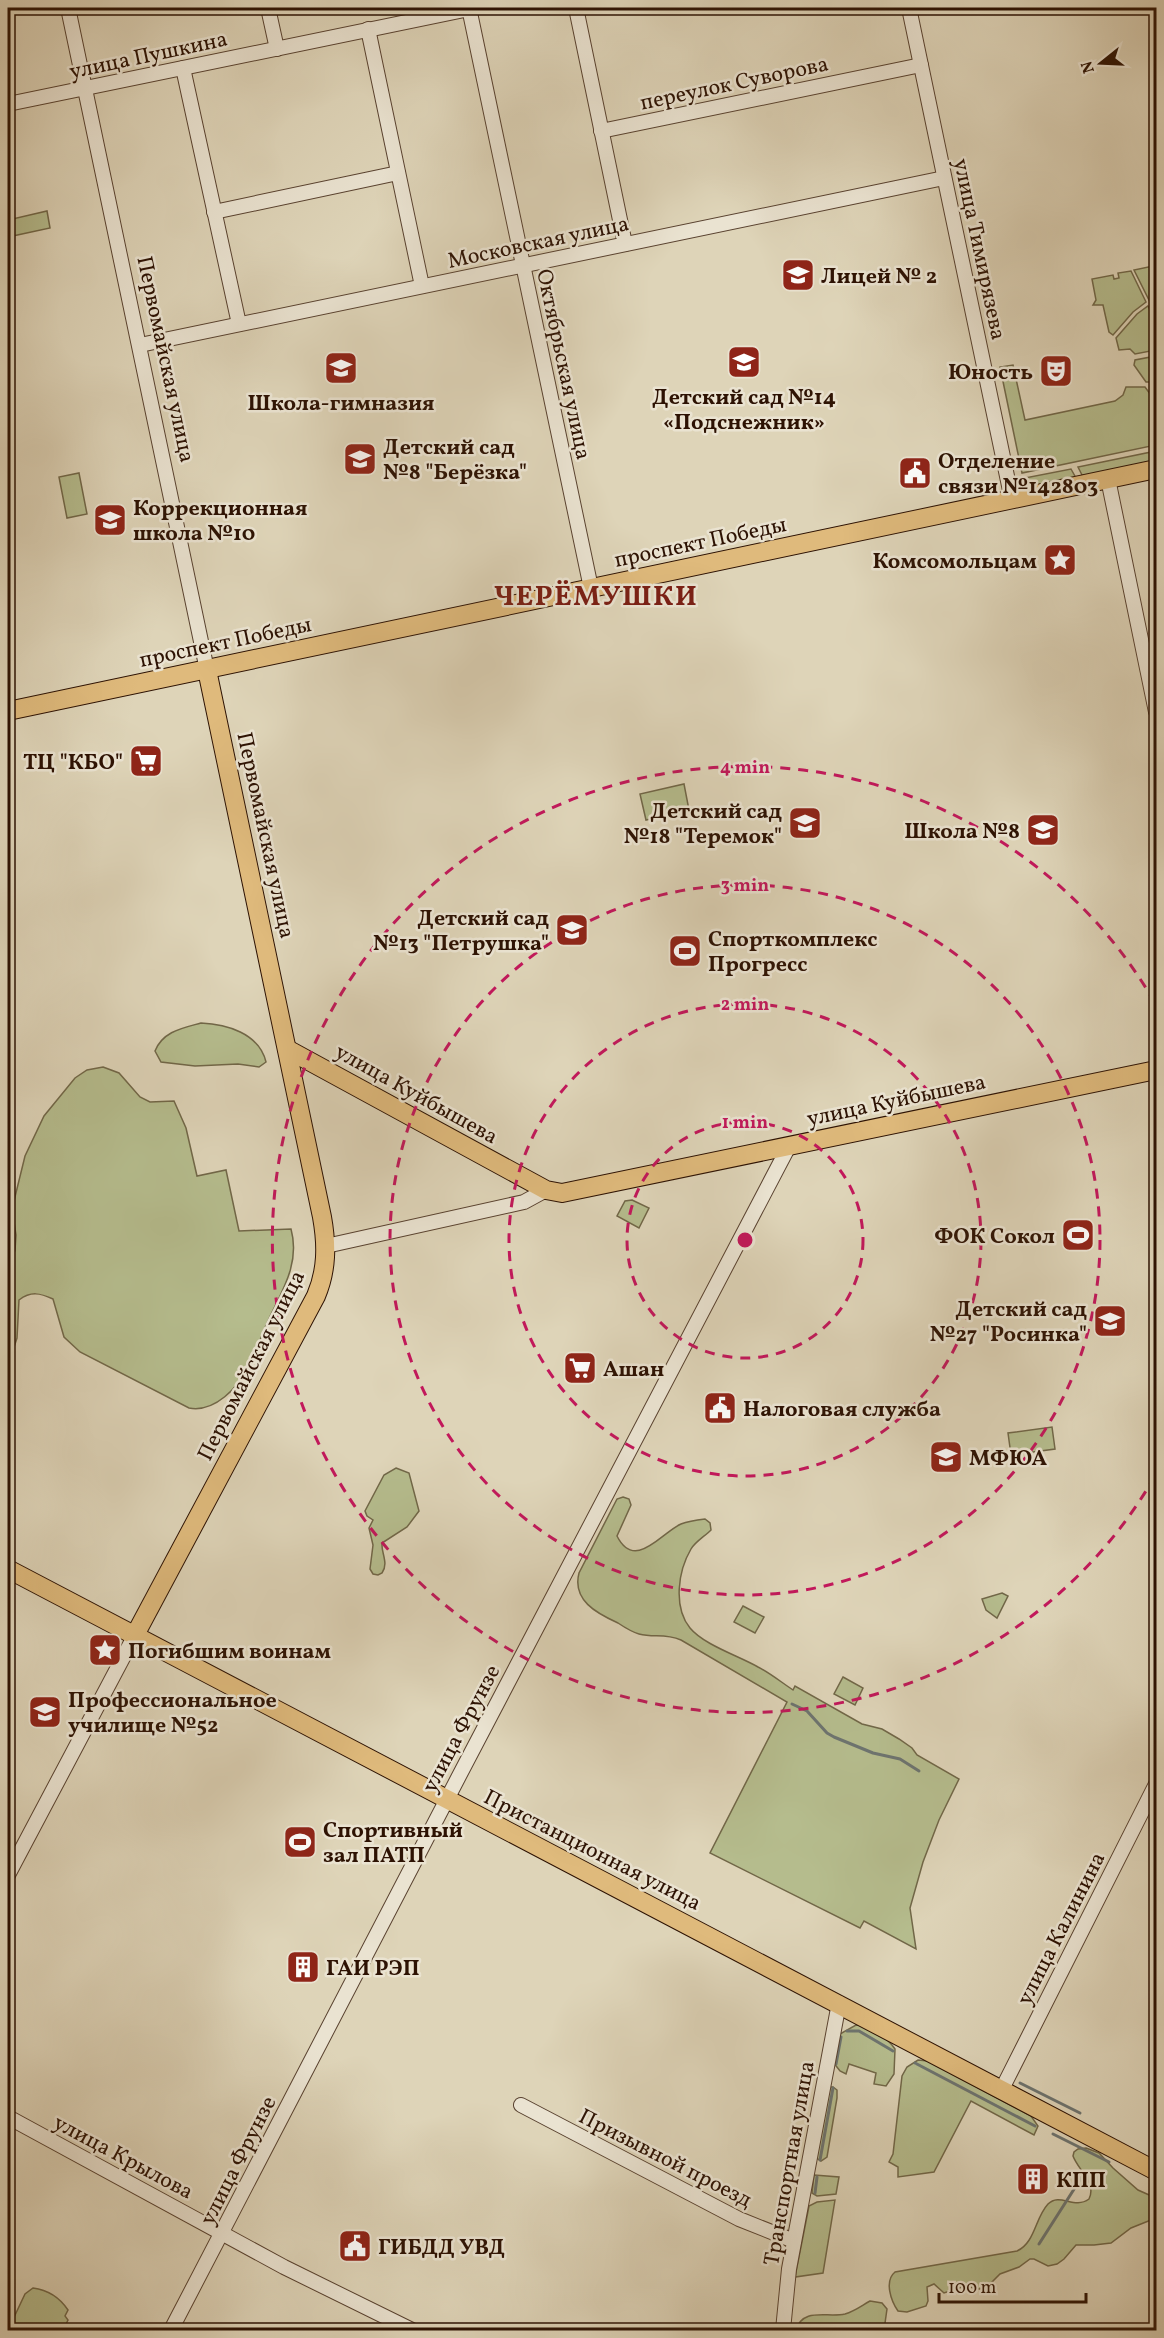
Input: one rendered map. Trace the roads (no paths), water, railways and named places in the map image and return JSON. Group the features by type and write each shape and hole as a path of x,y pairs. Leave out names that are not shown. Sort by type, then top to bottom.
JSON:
{"main road":[{"name":"проспект Победы","path":"8,711 1156,469"},
{"name":"Первомайская улица","path":"135,1635 316,1296 324,1274 326,1246 322,1217 207,670"},
{"name":"улица Куйбышева","path":"287,1048 554,1193 570,1192 1156,1070"},
{"name":"Пристанционная улица","path":"8,1569 1156,2171"}],"street":[{"name":"Первомайская улица","path":"68,8 207,670"},
{"path":"268,8 276,49"},
{"name":"улица Пушкина","path":"8,104 471,8"},
{"name":"Октябрьская улица","path":"471,8 522,266 591,588"},
{"path":"576,8 625,244"},
{"name":"улица Тимирязева","path":"909,8 1012,500"},
{"path":"368,30 422,286"},
{"name":"переулок Суворова","path":"601,131 921,65"},
{"path":"183,68 239,324"},
{"path":"214,212 398,173"},
{"name":"Московская улица","path":"140,345 944,177"},
{"path":"1108,479 1156,712"},
{"name":"улица Фрунзе","path":"171,2331 446,1799 789,1146"},
{"path":"326,1246 524,1202 546,1190"},
{"path":"8,1875 135,1635"},
{"name":"улица Калинина","path":"1001,2091 1156,1784"},
{"name":"Транспортная улица","path":"783,2331 786,2291 794,2241 838,2004"},
{"name":"Призывной проезд","path":"521,2105 739,2219 794,2241"},
{"name":"улица Крылова","path":"8,2117 222,2234 412,2331"}],"waterway":[{"path":"792,1704 807,1711 827,1733 834,1737 873,1753 900,1759 919,1771"},
{"path":"847,2031 859,2031 893,2051"},
{"path":"836,2064 841,2037"},
{"path":"915,2063 1035,2126"},
{"path":"1020,2083 1080,2113"},
{"path":"820,2160 833,2088"},
{"path":"1053,2134 1109,2162"},
{"path":"1039,2244 1085,2172"},
{"path":"815,2193 817,2177"}],"place":[{"name":"Лицей № 2","path":"798,275"},
{"name":"Детский сад №14 «Подснежник»","path":"744,362"},
{"name":"Школа-гимназия","path":"341,368"},
{"name":"Юность","path":"1056,371"},
{"name":"Детский сад №8 \"Берёзка\"","path":"360,459"},
{"name":"Отделение связи №142803","path":"915,473"},
{"name":"Коррекционная школа №10","path":"110,520"},
{"name":"Комсомольцам","path":"1060,560"},
{"name":"ТЦ \"КБО\"","path":"146,761"},
{"name":"Детский сад №18 \"Теремок\"","path":"805,823"},
{"name":"Школа №8","path":"1043,830"},
{"name":"Детский сад №13 \"Петрушка\"","path":"572,930"},
{"name":"Спорткомплекс Прогресс","path":"685,951"},
{"name":"ФОК Сокол","path":"1078,1235"},
{"name":"Детский сад №27 \"Росинка\"","path":"1110,1321"},
{"name":"Ашан","path":"580,1368"},
{"name":"Налоговая служба","path":"720,1408"},
{"name":"МФЮА","path":"946,1457"},
{"name":"Погибшим воинам","path":"105,1650"},
{"name":"Профессиональное училище №52","path":"45,1712"},
{"name":"Спортивный зал ПАТП","path":"300,1842"},
{"name":"ГАИ РЭП","path":"303,1967"},
{"name":"КПП","path":"1033,2179"},
{"name":"ГИБДД УВД","path":"355,2246"}],"district":[{"name":"ЧЕРЁМУШКИ","path":"596,595"}]}
